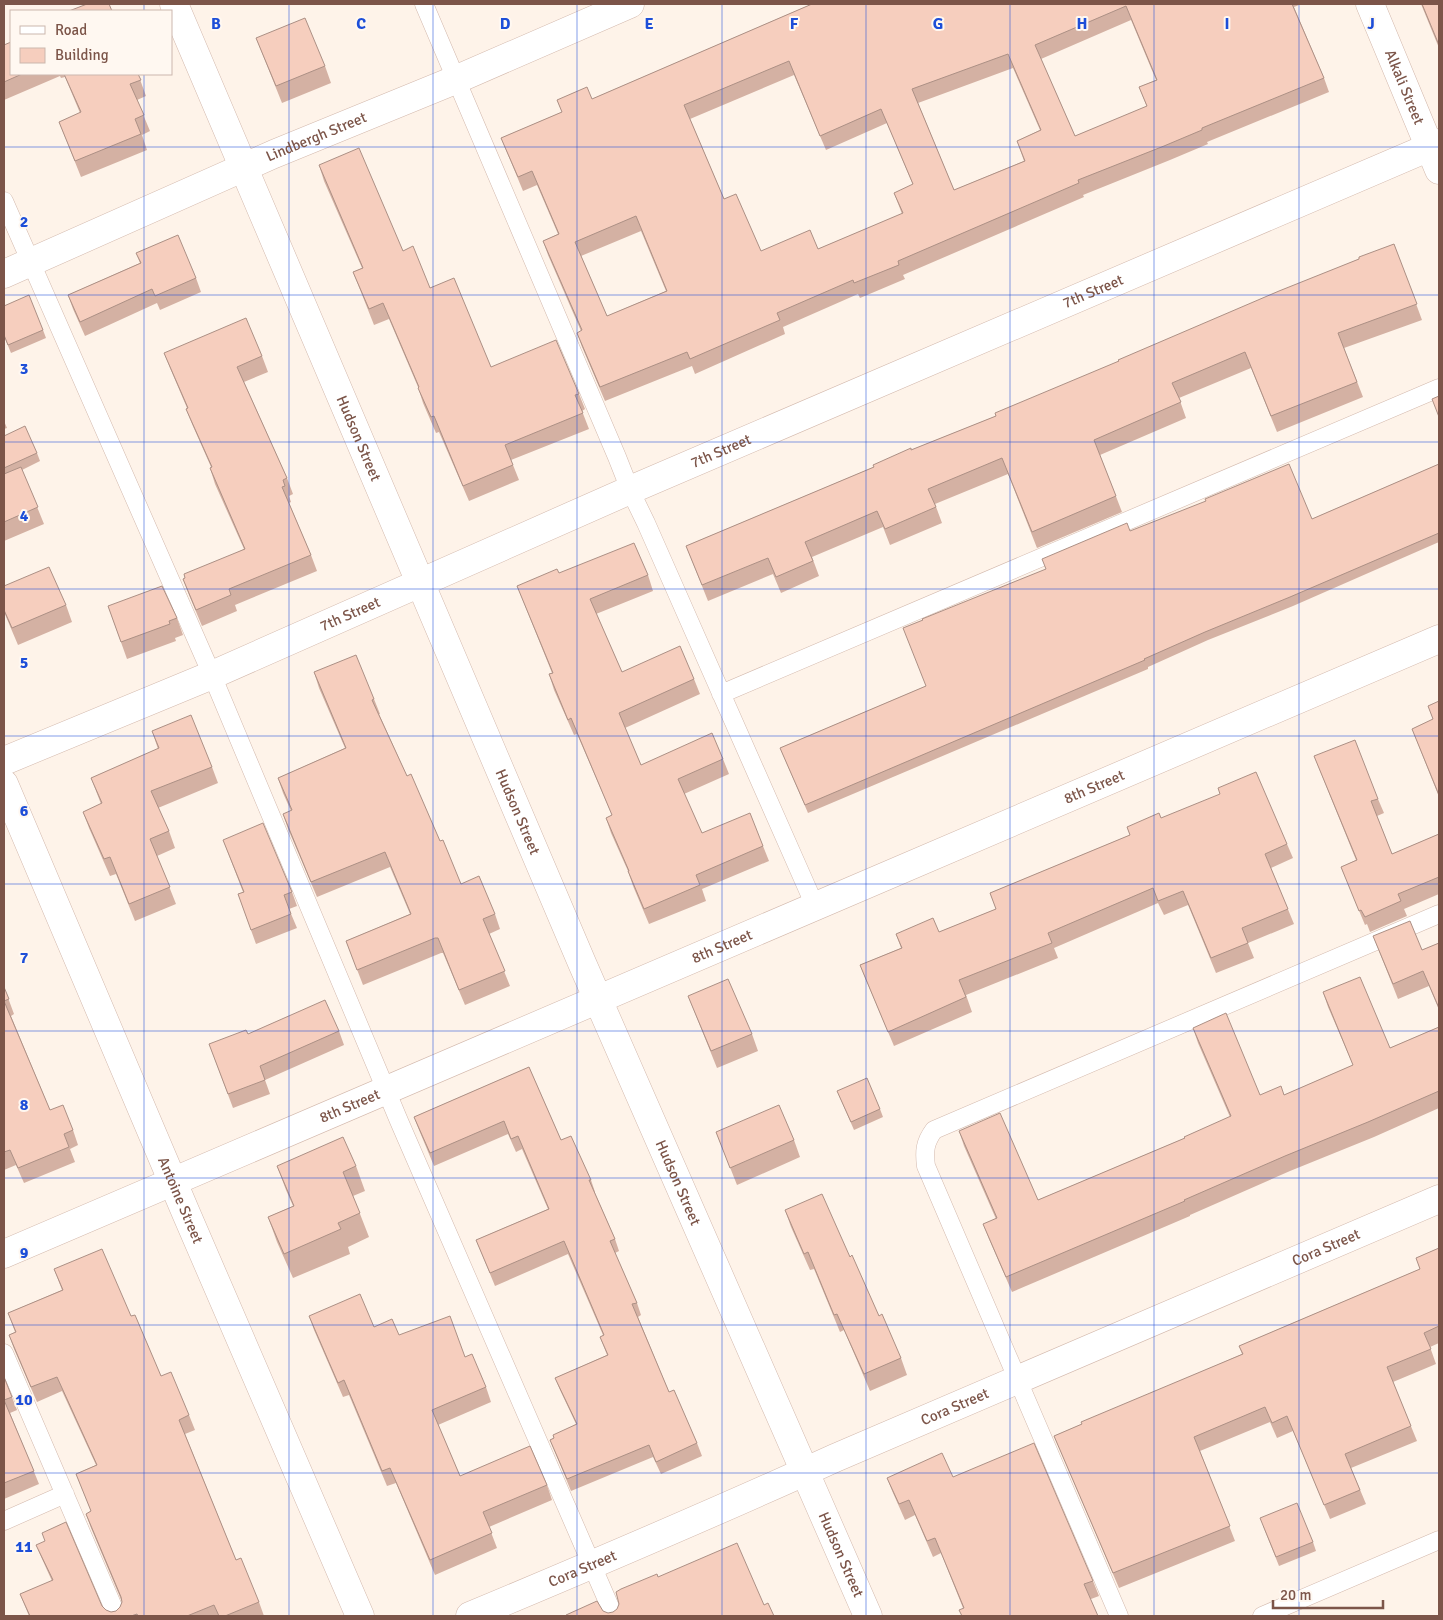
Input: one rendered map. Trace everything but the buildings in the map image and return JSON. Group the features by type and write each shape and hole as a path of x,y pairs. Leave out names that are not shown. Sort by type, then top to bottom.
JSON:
{"street":[{"name":"Hudson Street","path":"174,4 598,1000 868,1616"},
{"name":"Lindbergh Street","path":"4,274 243,168 455,80 630,4"},
{"name":"Alkali Street","path":"1370,4 1436,153"},
{"name":"7th Street","path":"4,761 212,675 630,490 1436,153"},
{"name":"8th Street","path":"4,1254 1439,638"},
{"name":"Antoine Street","path":"4,784 360,1616"},
{"name":"Cora Street","path":"470,1616 772,1488 805,1472 1439,1199"}],"lane":[{"path":"424,4 630,490 815,906"},
{"path":"4,201 212,675 386,1090 614,1616"},
{"path":"721,694 1439,388"},
{"path":"1119,1616 926,1166 924,1151 927,1139 934,1130 1439,914"},
{"path":"4,1353 117,1616"},
{"path":"4,1521 65,1494"},
{"path":"1262,1616 1439,1540"}]}
